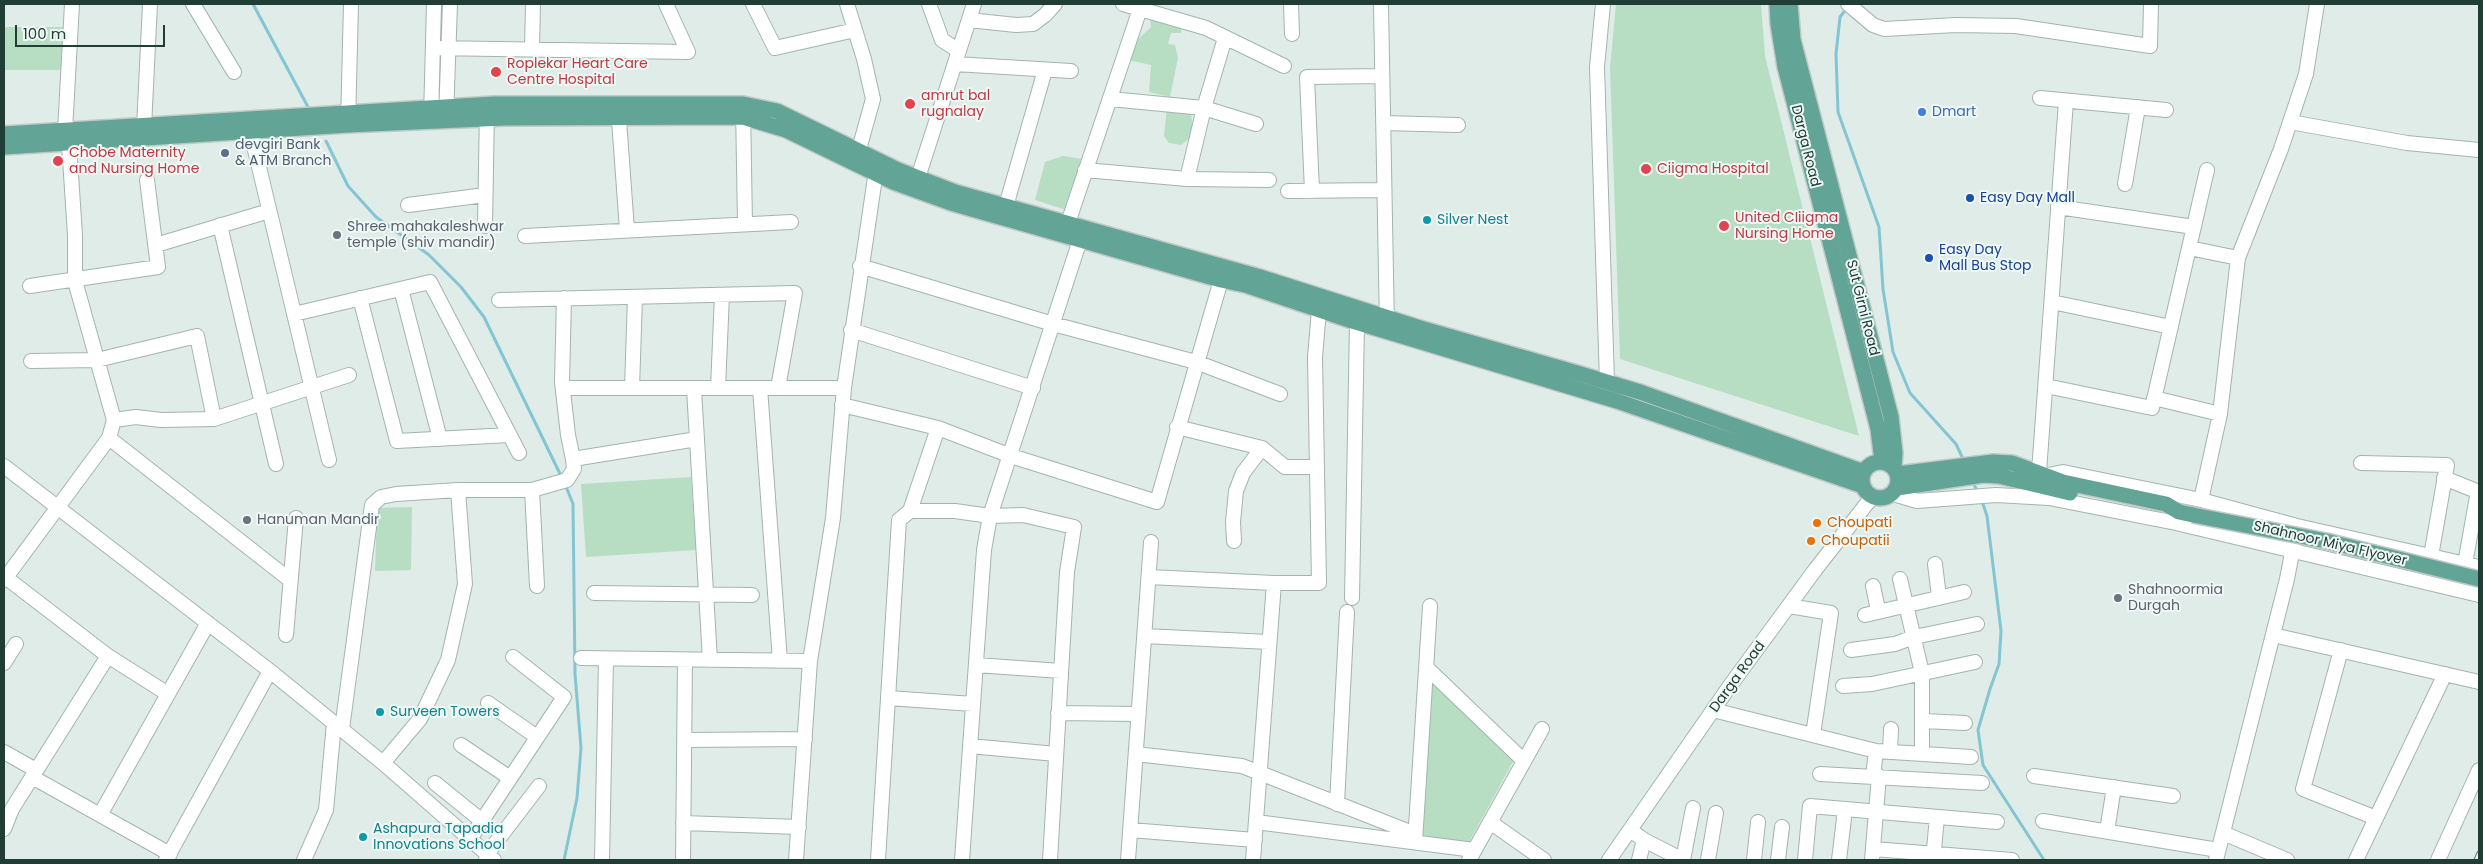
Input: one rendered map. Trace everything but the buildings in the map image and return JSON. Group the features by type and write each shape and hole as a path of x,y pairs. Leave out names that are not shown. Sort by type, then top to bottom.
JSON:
{"main road":[{"name":"Darga Road","path":"1777,4 1784,67 1878,430 1893,477"},
{"name":"Sut Girni Road","path":"1790,4 1793,40 1891,417 1895,454 1893,477"},
{"path":"4,134 67,137 487,111 777,111 857,158 916,184 951,204 1221,280 1245,285 1357,322 1386,324"},
{"path":"4,147 144,127 249,126"},
{"path":"916,184 1006,206 1260,277 1386,324 1605,389 1866,485 1886,498 1893,477 1868,466 1866,485"},
{"name":"Shahnoor Miya Flyover","path":"1893,477 1949,467 1993,462 2012,463 2063,482 2166,504 2180,512 2326,541 2479,579"},
{"name":"Shahnoor Miya Flyover","path":"1893,477 1919,486 1983,475 1999,476 2170,514 2180,512"}],"street":[{"path":"72,4 67,137 75,235 75,281 114,420 109,438 4,578 108,656 168,694"},
{"path":"144,127 150,4"},
{"path":"193,4 234,72"},
{"path":"348,119 351,4"},
{"path":"434,4 433,48 439,114"},
{"path":"439,114 448,48 450,4"},
{"path":"532,49 533,4"},
{"path":"433,48 688,52 666,4"},
{"path":"753,4 775,48 855,30"},
{"path":"847,4 873,99 857,158"},
{"path":"929,4 942,40 959,51"},
{"path":"916,184 974,4"},
{"path":"969,20 1016,25 1033,24 1055,4"},
{"path":"1123,4 1206,28 1284,66"},
{"path":"1292,4 1292,34"},
{"path":"1381,4 1386,324"},
{"path":"1603,4 1597,67 1605,389"},
{"path":"1848,4 1873,24 1884,29 1956,25 2016,26 2150,46 2151,4"},
{"path":"2201,500 2220,414 2238,258 2290,122 2306,74 2317,4"},
{"path":"1068,223 1140,9"},
{"path":"1187,179 1204,108 1224,38"},
{"path":"955,64 1072,71"},
{"path":"1006,206 1045,70"},
{"path":"1312,191 1307,77 1382,76"},
{"path":"2040,98 2166,110"},
{"path":"1110,99 1204,108 1256,124"},
{"path":"2066,101 2046,386 2044,474 2063,472 2201,500 2297,526 2479,567"},
{"path":"2125,184 2138,107"},
{"path":"618,110 627,230"},
{"path":"743,110 745,224"},
{"path":"485,226 487,111"},
{"path":"2290,122 2407,143 2479,150"},
{"path":"1384,123 1458,124"},
{"path":"249,126 294,314 314,387 329,460"},
{"path":"796,860 810,661 833,518 842,405 851,330 877,167"},
{"path":"1086,170 1187,179 1270,180"},
{"path":"2046,386 2152,408 2208,170"},
{"path":"30,286 75,281 158,267 147,180"},
{"path":"1288,191 1384,190"},
{"path":"408,205 485,195"},
{"path":"2058,207 2194,227"},
{"path":"156,245 269,211"},
{"path":"525,236 791,222"},
{"path":"220,225 264,404 276,464"},
{"path":"962,860 984,550 990,516 1080,240"},
{"path":"2189,248 2238,258"},
{"path":"860,266 1054,324 1196,362 1280,394"},
{"path":"842,405 938,428 1011,456 1157,502 1177,427 1221,280"},
{"path":"294,314 430,282 519,453"},
{"path":"401,289 440,439"},
{"path":"499,300 795,293 778,388"},
{"path":"718,388 722,295"},
{"path":"632,388 635,297"},
{"path":"360,298 397,441 510,435"},
{"path":"304,860 326,810 372,505 381,497 396,494 458,490 532,490 563,482 574,469 563,388 564,298"},
{"path":"2052,302 2171,327"},
{"path":"1148,577 1274,583 1319,583 1315,357 1319,310"},
{"path":"1352,598 1357,322"},
{"path":"851,330 1033,388"},
{"path":"31,361 97,360 197,336 214,419"},
{"path":"114,420 136,417 161,420 214,419 264,404 349,374"},
{"path":"563,388 844,388"},
{"path":"760,388 780,661"},
{"path":"694,389 710,660"},
{"path":"2154,398 2220,414"},
{"path":"1177,427 1262,448 1285,467 1317,467"},
{"path":"878,860 899,520 910,511 938,428"},
{"path":"109,438 290,580"},
{"path":"573,459 697,439"},
{"path":"1234,541 1233,522 1236,491 1243,473 1262,448"},
{"path":"2362,463 2447,465 2431,556"},
{"path":"4,466 59,506 270,671 383,763 489,858 540,786"},
{"path":"1893,477 1917,502 1963,496 1996,495 2049,498 2176,523 2479,595"},
{"path":"2444,478 2479,491 2465,564"},
{"name":"Darga Road","path":"1612,859 1630,830 1789,606 1866,485"},
{"path":"383,763 420,720 448,660 465,584 458,490"},
{"path":"532,490 537,586"},
{"path":"910,511 955,511 990,516 1023,515 1074,527 1066,572 1050,860"},
{"path":"286,635 296,518"},
{"path":"2043,821 2107,831 2217,855 2273,634 2297,526"},
{"path":"1128,860 1137,714 1151,542"},
{"path":"1935,564 1939,597"},
{"path":"1900,579 1922,673 1924,721 1922,754"},
{"path":"1253,860 1274,583"},
{"path":"1873,586 1872,612 1964,592"},
{"path":"594,593 752,596"},
{"path":"1415,838 1430,606"},
{"path":"1789,606 1831,613 1813,735"},
{"path":"1337,804 1347,612"},
{"path":"100,815 208,623"},
{"path":"1851,650 1895,644 1914,637 1977,624"},
{"path":"2273,634 2479,682"},
{"path":"1144,636 1270,642"},
{"path":"4,663 16,644"},
{"path":"2341,650 2303,789 2376,818"},
{"path":"4,829 12,809 108,656"},
{"path":"470,839 564,697 513,657"},
{"path":"582,658 810,661"},
{"path":"602,860 606,659"},
{"path":"683,860 686,660"},
{"path":"1843,686 1872,684 1975,662"},
{"path":"976,665 1061,671"},
{"path":"1426,667 1524,761"},
{"path":"4,752 34,773 168,857 270,671"},
{"path":"2356,860 2445,674"},
{"path":"889,698 973,704"},
{"path":"488,703 537,737"},
{"path":"1714,710 1883,751 1971,757"},
{"path":"1058,713 1137,714"},
{"path":"1924,721 1965,723"},
{"path":"1136,754 1242,766 1259,775 1337,804 1415,838 1471,855 1542,729"},
{"path":"1891,729 1876,776 1877,812 1872,855 2012,860"},
{"path":"684,740 805,739"},
{"path":"461,745 510,778"},
{"path":"970,746 1056,754"},
{"path":"2438,860 2479,770"},
{"path":"1820,774 1982,783"},
{"path":"2034,776 2173,796"},
{"path":"435,783 482,821"},
{"path":"2107,831 2114,787"},
{"path":"1805,860 1810,806 1997,822"},
{"path":"1630,830 1664,856 1683,860 1693,808"},
{"path":"1839,860 1845,810"},
{"path":"1708,860 1716,812"},
{"path":"1933,857 1938,817"},
{"path":"683,822 799,827"},
{"path":"1256,822 1415,838"},
{"path":"1490,822 1544,860"},
{"path":"1754,860 1758,822"},
{"path":"1778,860 1782,827"},
{"path":"1130,830 1255,840"},
{"path":"2223,833 2288,860"},
{"path":"1639,860 1644,840"}],"green space":[{"path":"1616,4 1761,4 1765,56 1859,436 1620,359 1610,68"},
{"path":"1150,19 1170,21 1182,25 1181,33 1171,33 1168,44 1175,45 1178,58 1170,97 1149,92 1151,65 1128,60 1136,41 1151,27"},
{"path":"4,27 71,27 66,70 4,70"},
{"path":"1167,108 1191,109 1193,136 1181,145 1169,143 1164,136"},
{"path":"1063,156 1082,159 1069,211 1035,200 1045,162"},
{"path":"691,477 696,550 586,557 581,484"},
{"path":"412,507 411,570 375,571 377,508"},
{"path":"1430,680 1514,760 1468,844 1422,836"}],"waterway":[{"path":"253,4 308,107"},
{"path":"1847,8 1840,17 1836,54 1838,112 1879,227 1883,289 1893,352 1910,393 1956,444 1964,461"},
{"path":"326,141 348,186 376,217 429,255 461,287 484,317 562,478"},
{"path":"1972,480 1978,493"},
{"path":"564,860 577,798 581,748 575,674 573,504 565,484"},
{"path":"1982,501 1987,516 2001,631 1999,664 1978,730 1983,765 2044,860"}],"railway":[{"path":"2476,860 2479,853"}],"place":[{"name":"Roplekar Heart Care Centre Hospital","path":"496,72"},
{"name":"amrut bal rugnalay","path":"910,104"},
{"name":"Dmart","path":"1922,112"},
{"name":"devgiri Bank & ATM Branch","path":"225,153"},
{"name":"Chobe Maternity and Nursing Home","path":"58,161"},
{"name":"Ciigma Hospital","path":"1646,169"},
{"name":"Easy Day Mall","path":"1970,198"},
{"name":"Silver Nest","path":"1427,220"},
{"name":"United CIiigma Nursing Home","path":"1724,226"},
{"name":"Shree mahakaleshwar temple (shiv mandir)","path":"337,235"},
{"name":"Easy Day Mall Bus Stop","path":"1929,258"},
{"name":"Hanuman Mandir","path":"247,520"},
{"name":"Choupati","path":"1817,523"},
{"name":"Choupatii","path":"1811,541"},
{"name":"Shahnoormia Durgah","path":"2118,598"},
{"name":"Surveen Towers","path":"380,712"},
{"name":"Ashapura Tapadia Innovations School","path":"363,837"}]}
